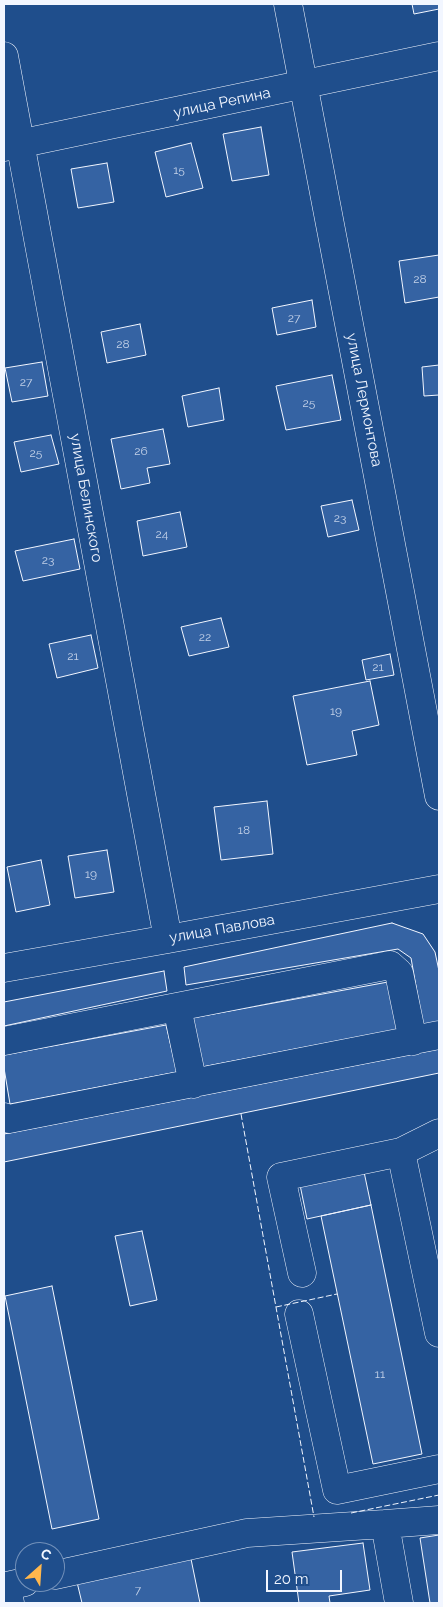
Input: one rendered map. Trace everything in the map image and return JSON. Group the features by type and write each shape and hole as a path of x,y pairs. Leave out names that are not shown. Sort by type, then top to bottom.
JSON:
{"street":[{"name":"улица Лермонтова","path":"288,4 439,796"},
{"name":"улица Белинского","path":"4,56 12,146 168,939"},
{"name":"улица Репина","path":"12,146 439,56"},
{"name":"улица Павлова","path":"4,968 439,889"},
{"path":"4,1041 390,965 399,973 413,1040"},
{"path":"177,1007 193,1084"},
{"path":"4,1117 9,1120 439,1035"},
{"path":"302,1273 282,1177 401,1152 439,1133"},
{"path":"401,1152 439,1333"},
{"path":"299,1314 337,1490 439,1469"},
{"path":"65,1573 247,1533 439,1520"},
{"path":"385,1524 399,1603"},
{"path":"10,1603 7,1586 15,1584"}],"building":[{"path":"412,4 439,4 439,9 414,14"},
{"path":"261,127 269,175 232,181 223,134"},
{"path":"191,143 203,188 166,197 155,152"},
{"path":"107,163 114,202 78,208 71,169"},
{"path":"439,255 439,297 405,303 399,261"},
{"path":"312,300 316,327 277,335 272,308"},
{"path":"140,324 146,355 107,363 101,332"},
{"path":"42,362 48,396 12,402 5,368"},
{"path":"439,365 439,395 424,396 422,367"},
{"path":"332,375 341,420 286,430 276,386"},
{"path":"219,388 224,420 188,427 182,396"},
{"path":"163,429 170,464 147,468 150,483 121,489 111,439"},
{"path":"51,435 59,464 21,472 14,442"},
{"path":"352,500 359,530 328,537 321,506"},
{"path":"180,512 187,547 143,556 137,521"},
{"path":"74,539 80,569 23,581 15,551"},
{"path":"221,618 229,647 189,656 181,627"},
{"path":"91,635 98,668 57,678 49,644"},
{"path":"390,654 394,675 366,680 362,660"},
{"path":"370,681 379,725 352,731 357,755 307,765 293,696"},
{"path":"267,801 273,854 221,860 214,807"},
{"path":"107,850 114,892 75,898 68,856"},
{"path":"41,860 50,905 16,912 7,867"},
{"path":"392,923 423,934 435,952 439,971 439,1022 423,1026 411,958 398,949 186,985 184,967"},
{"path":"164,971 167,991 4,1026 4,1002"},
{"path":"388,982 400,1029 202,1067 192,1018"},
{"path":"166,1025 177,1072 10,1104 4,1068 4,1055"},
{"path":"439,1049 439,1073 4,1162 4,1134"},
{"path":"363,1167 371,1205 307,1219 299,1180"},
{"path":"371,1205 422,1454 373,1464 321,1216"},
{"path":"142,1231 157,1300 130,1306 115,1236"},
{"path":"52,1286 99,1519 52,1529 5,1296"},
{"path":"439,1535 439,1603 430,1603 420,1538"},
{"path":"363,1543 370,1590 329,1596 330,1603 299,1603 292,1552"},
{"path":"190,1554 200,1603 82,1603 76,1578"}],"fence":[{"path":"241,1114 314,1517"},
{"path":"276,1307 337,1294"},
{"path":"351,1513 439,1495"}]}
